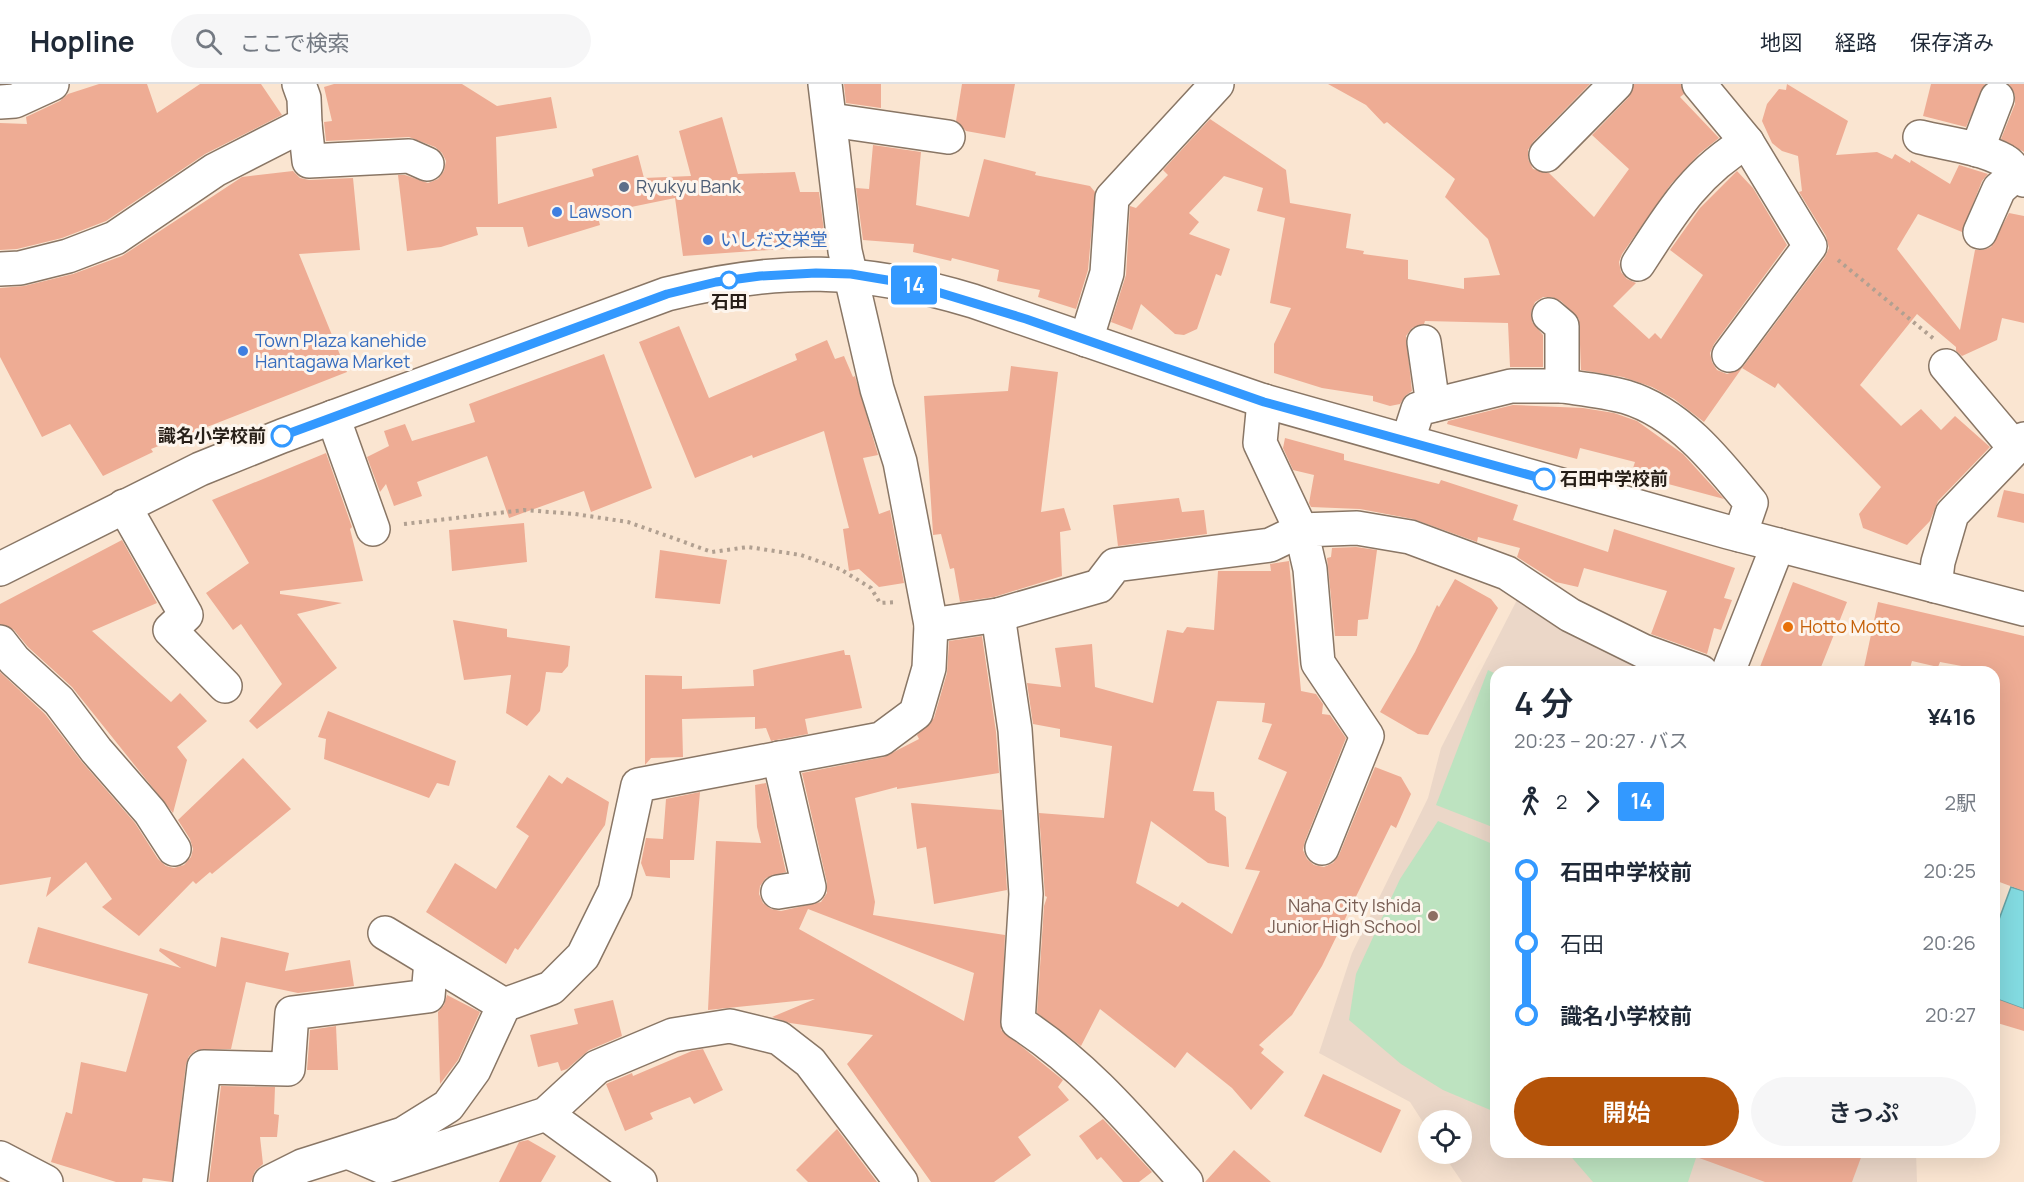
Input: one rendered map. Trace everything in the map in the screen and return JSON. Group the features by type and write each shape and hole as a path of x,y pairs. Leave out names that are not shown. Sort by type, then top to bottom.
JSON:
{"street":[{"path":"0,102 15,101 52,84"},
{"path":"299,84 304,98 309,161 409,156 427,164"},
{"path":"270,1182 302,1166 403,1134 448,1106 474,1070 504,1005 551,988 583,956 615,891 638,785 881,739 916,713 929,668 929,612 900,462 867,350 845,251 825,84"},
{"path":"1086,340 1107,273 1112,198 1217,84"},
{"path":"1546,155 1616,84"},
{"path":"1699,84 1747,142 1810,246 1729,355"},
{"path":"1977,150 1997,98"},
{"path":"831,120 948,137"},
{"path":"0,269 20,268 68,256 116,238 215,170 305,124"},
{"path":"1920,137 1977,150 2008,162 2020,178 1999,189 1980,232"},
{"path":"1638,264 1684,194 1722,156 1747,142"},
{"path":"2,562 200,470 333,417 667,294 716,282 760,276 851,274 931,288 1264,402 1408,440 1740,535 2024,609"},
{"path":"1549,315 1562,326 1562,386"},
{"path":"1424,342 1433,405"},
{"path":"1935,586 1938,562 1952,514 2020,443 1946,366"},
{"path":"1408,440 1419,409 1511,386 1562,386 1627,397 1656,411 1697,440 1751,503 1740,535"},
{"path":"1264,402 1260,443 1301,530 1310,569 1318,663 1367,736 1322,848"},
{"path":"333,417 374,529"},
{"path":"124,506 186,615 170,630 225,686"},
{"path":"929,612 998,615 1099,586 1115,565 1270,545 1301,530 1357,528 1410,537 1507,573 1570,615 1643,651 1684,666"},
{"path":"1730,666 1778,545"},
{"path":"998,615 1015,730 1026,894 1018,1022 1054,1045 1112,1100 1186,1182"},
{"path":"0,642 14,660 59,701 96,750 150,812 174,849"},
{"path":"778,892 809,886 779,758"},
{"path":"385,933 504,1005"},
{"path":"190,1182 204,1067 288,1069 292,1013 428,996 431,961"},
{"path":"348,1152 383,1167 546,1114 597,1067 673,1035 730,1026 779,1038 810,1062 901,1182"},
{"path":"546,1114 640,1182"},
{"path":"0,1158 46,1182"}],"path":[{"path":"1810,246 1837,260 1944,347 1946,366"},
{"path":"374,529 524,510 575,514 628,522 712,552 748,547 801,555 840,569 872,588 880,603 929,612"}],"shaded area":[{"name":"Naha City Ishida Junior High School","path":"1519,596 1662,666 1490,666 1490,1158 1916,1158 1917,1182 1462,1182 1450,1164 1472,1164 1472,1110 1418,1110 1418,1114 1410,1102 1319,1053 1352,953 1428,798 1441,748"}],"green space":[{"path":"1488,670 1490,671 1490,826 1436,805"},
{"path":"1438,821 1490,843 1490,1110 1443,1090 1401,1064 1349,1020 1356,974 1400,879"},
{"path":"1572,1158 1696,1158 1688,1182 1593,1182"}],"water":[{"path":"2011,887 2024,891 2024,1009 2000,1000 2000,917"}],"building":[{"path":"99,84 147,84 157,113 200,84 261,84 282,115 205,154 106,221 62,238 17,249 0,250 0,123 27,124 26,117 60,101 68,94"},
{"path":"334,84 462,84 497,106 551,97 557,128 496,137 498,204 594,176 592,169 638,155 644,178 691,176 679,131 722,117 738,174 795,172 800,192 819,192 826,246 683,256 675,198 597,214 600,225 528,247 523,227 476,227 478,235 441,247 407,251 398,175 405,175 428,183 438,179 444,171 446,161 435,147 409,137 326,141 324,122 332,121 324,87"},
{"path":"844,84 881,84 881,108 846,103"},
{"path":"962,84 1015,84 1005,138 966,131 956,121"},
{"path":"1328,84 1590,84 1533,142 1528,150 1528,159 1533,169 1549,173 1594,217 1629,169 1592,135 1629,97 1634,84 1681,84 1684,94 1680,97 1719,138 1700,153 1671,184 1622,254 1619,262 1621,272 1627,279 1636,283 1613,306 1649,339 1655,333 1661,339 1703,275 1670,250 1700,208 1737,171 1753,188 1787,245 1714,344 1710,353 1717,370 1727,374 1742,368 1704,422 1674,399 1652,387 1623,377 1581,370 1579,319 1561,301 1552,297 1543,297 1535,302 1531,312 1532,322 1543,335 1543,367 1510,367 1508,323 1425,321 1424,324 1412,328 1406,336 1412,391 1400,404 1390,406 1373,401 1373,396 1322,388 1274,373 1274,344 1291,308 1270,303 1285,218 1257,211 1263,188 1224,176 1189,213 1199,222 1189,234 1230,249 1221,276 1216,274 1197,329 1184,335 1175,334 1141,304 1132,330 1111,322 1126,275 1130,206 1136,208 1168,175 1163,170 1210,119 1286,170 1290,203 1351,214 1346,248 1364,251 1363,254 1408,260 1408,279 1464,289 1464,278 1500,275 1488,239 1445,197 1455,179 1387,122 1384,124 1366,105"},
{"path":"1787,84 1848,121 1836,155 1877,152 1892,159 1895,154 1910,163 1911,160 1950,184 1959,165 1988,174 1982,181 1962,232 1918,214 1897,249 1960,330 1975,250 1991,247 2009,213 2024,216 2024,323 2002,318 1997,340 1962,356 1956,351 1956,347 1917,314 1860,385 1901,426 1921,409 1941,430 1955,416 1990,447 1938,501 1930,521 1907,545 1863,528 1859,514 1881,487 1778,383 1775,388 1742,368 1825,257 1829,248 1826,236 1799,192 1802,191 1798,156 1782,151 1772,143 1762,121 1767,104 1779,89 1786,90"},
{"path":"1931,84 1985,84 1966,127 1923,116"},
{"path":"2009,84 2024,84 2024,152 2001,139 2015,104 2015,95"},
{"path":"873,145 921,152 916,205 969,217 984,159 1036,172 1035,175 1090,186 1095,192 1088,270 1076,309 1038,297 1040,290 997,281 999,270 952,258 951,261 913,252 914,244 863,240 856,188 869,189"},
{"path":"293,171 300,178 309,180 353,178 360,250 299,254 347,372 151,449 153,452 103,476 70,424 42,437 0,357 0,288 24,286 73,274 122,256 242,177"},
{"path":"679,326 709,398 797,360 795,354 827,340 835,359 844,356 853,377 855,376 878,455 863,458 879,514 890,510 904,583 879,587 859,569 849,571 843,529 849,528 824,431 753,458 752,455 695,478 639,342"},
{"path":"604,354 652,488 591,512 584,491 509,518 487,456 417,482 422,496 394,506 386,484 380,492 367,457 389,446 384,431 405,424 412,441 475,422 469,404"},
{"path":"1011,366 1058,372 1041,512 1064,508 1071,530 1060,532 1062,576 994,597 960,602 954,568 950,569 941,534 933,535 924,396 1008,391"},
{"path":"1513,405 1583,408 1614,413 1637,421 1683,454 1724,499 1631,474 1635,462 1580,448 1577,459 1447,424 1448,421"},
{"path":"1285,438 1344,454 1344,460 1439,484 1441,480 1518,505 1513,520 1608,552 1614,529 1735,568 1724,598 1732,600 1721,630 1714,628 1707,654 1651,634 1667,591 1584,568 1578,587 1556,582 1517,557 1520,548 1478,537 1477,542 1413,519 1360,509 1311,507 1309,503 1314,475 1293,470 1283,448"},
{"path":"326,453 352,527 350,529 363,581 280,591 280,594 342,603 297,614 337,668 257,729 249,721 282,684 241,624 233,630 206,593 249,563 212,500"},
{"path":"2004,490 2024,494 2024,523 1997,517"},
{"path":"1179,498 1182,512 1204,510 1207,534 1118,546 1113,505"},
{"path":"524,523 527,562 452,571 449,530"},
{"path":"122,540 157,603 92,631 171,702 180,693 207,721 177,747 187,760 173,813 72,687 28,647 14,630 0,624 0,604"},
{"path":"1356,547 1377,550 1368,619 1358,620 1357,636 1335,636 1327,558 1331,557 1332,548"},
{"path":"660,550 727,560 720,604 655,598"},
{"path":"1289,561 1301,691 1316,694 1323,704 1322,714 1330,715 1346,738 1305,841 1303,850 1307,859 1314,865 1324,867 1333,863 1339,855 1375,767 1401,777 1411,794 1396,828 1391,825 1322,966 1292,1015 1259,1045 1264,1049 1261,1053 1284,1072 1251,1110 1232,1088 1187,1052 1175,1068 1100,1009 1081,1046 1037,1013 1044,906 1047,897 1045,896 1039,813 1104,818 1112,746 1060,737 1060,729 1033,724 1027,683 1061,687 1055,648 1092,644 1095,687 1153,703 1167,630 1183,633 1187,627 1214,630 1218,571 1271,571 1270,564","holes":["1217,701 1265,703 1262,722 1272,724 1258,759 1287,772 1245,869 1260,871 1232,934 1182,902 1178,907 1136,883 1151,821 1208,863 1229,867 1226,817 1215,810 1214,792 1193,791"]},
{"path":"1455,579 1491,599 1498,608 1428,735 1418,734 1380,712 1415,652 1437,605 1439,607"},
{"path":"1793,582 1847,602 1821,666 1760,666"},
{"path":"1878,602 2024,636 2024,891 2000,882 2000,666 1962,666 1940,662 1938,666 1934,666 1912,661 1911,666 1864,666"},
{"path":"453,620 507,629 507,637 570,646 568,666 562,673 546,672 540,711 527,726 506,713 511,675 464,680"},
{"path":"982,636 996,732 999,773 897,789 897,787 855,798 875,902 873,915 1005,935 1001,1030 1063,1080 1058,1087 1069,1100 1018,1137 1031,1155 994,1182 931,1182 847,1064 873,1035 790,1023 772,1017 815,999 708,1010 716,841 761,843 757,827 755,785 766,783 786,872 766,878 760,886 759,894 763,903 771,909 781,911 821,902 827,893 827,883 802,773 884,757 919,739 917,735 934,718 947,673 949,641","holes":["808,909 974,973 964,1021 799,929"]},
{"path":"844,650 845,655 850,655 862,708 805,719 808,734 771,741 766,728 755,729 755,717 682,719 683,757 651,758 645,765 645,675 682,676 682,689 754,686 753,670"},
{"path":"0,672 45,714 82,762 135,823 158,859 166,866 174,868 184,865 191,857 193,849 190,839 178,820 243,758 291,809 212,874 210,872 196,884 193,881 139,936 102,907 112,899 86,862 46,897 51,877 0,885"},
{"path":"328,711 456,761 449,786 437,783 429,798 324,759 326,739 318,737"},
{"path":"549,775 562,784 567,777 609,802 605,825 518,950 515,948 506,964 426,912 455,863 496,889 529,836 516,827"},
{"path":"700,792 694,860 670,860 670,878 646,876 641,863 646,838 663,839 666,799"},
{"path":"911,803 1002,810 1007,890 934,904 926,847 917,849"},
{"path":"38,927 181,968 159,951 160,948 216,967 221,937 289,953 285,971 350,960 354,986 298,993 246,982 231,1049 196,1050 189,1056 186,1064 172,1182 143,1178 142,1182 116,1182 51,1162 66,1112 72,1114 81,1062 126,1072 148,994 28,963"},
{"path":"447,995 480,1012 458,1060 440,1084 438,1012 444,1005"},
{"path":"613,1000 622,1036 589,1050 567,1069 561,1071 558,1062 538,1067 530,1035 578,1024 574,1009"},
{"path":"2000,1000 2024,1009 2024,1031 2000,1024"},
{"path":"336,1026 338,1070 307,1070 310,1030"},
{"path":"703,1049 723,1090 694,1104 690,1097 650,1113 653,1119 625,1131 606,1084 632,1073 633,1076 692,1051"},
{"path":"1323,1074 1401,1110 1381,1153 1304,1116"},
{"path":"221,1086 275,1087 274,1114 279,1115 277,1137 260,1137 263,1164 255,1171 251,1182 209,1182"},
{"path":"1103,1119 1152,1172 1139,1182 1123,1182 1101,1157 1097,1160 1079,1136"},
{"path":"837,1129 877,1182 808,1182 796,1170"},
{"path":"528,1140 556,1156 541,1182 499,1182 519,1142"},
{"path":"1234,1150 1271,1182 1205,1182"},
{"path":"1699,1158 1861,1158 1852,1182 1765,1182"}],"bus line":[{"name":"14","path":"282,436 667,294 716,282 760,276 851,274 931,288 1264,402 1544,479"}],"place":[{"name":"Ryukyu Bank","path":"624,187"},
{"name":"Lawson","path":"557,212"},
{"name":"いしだ文栄堂","path":"708,240"},
{"name":"石田","path":"729,280"},
{"name":"Town Plaza kanehide Hantagawa Market","path":"243,351"},
{"name":"識名小学校前","path":"282,436"},
{"name":"石田中学校前","path":"1544,479"},
{"name":"Hotto Motto","path":"1788,627"},
{"name":"Naha City Ishida Junior High School","path":"1433,916"}]}
